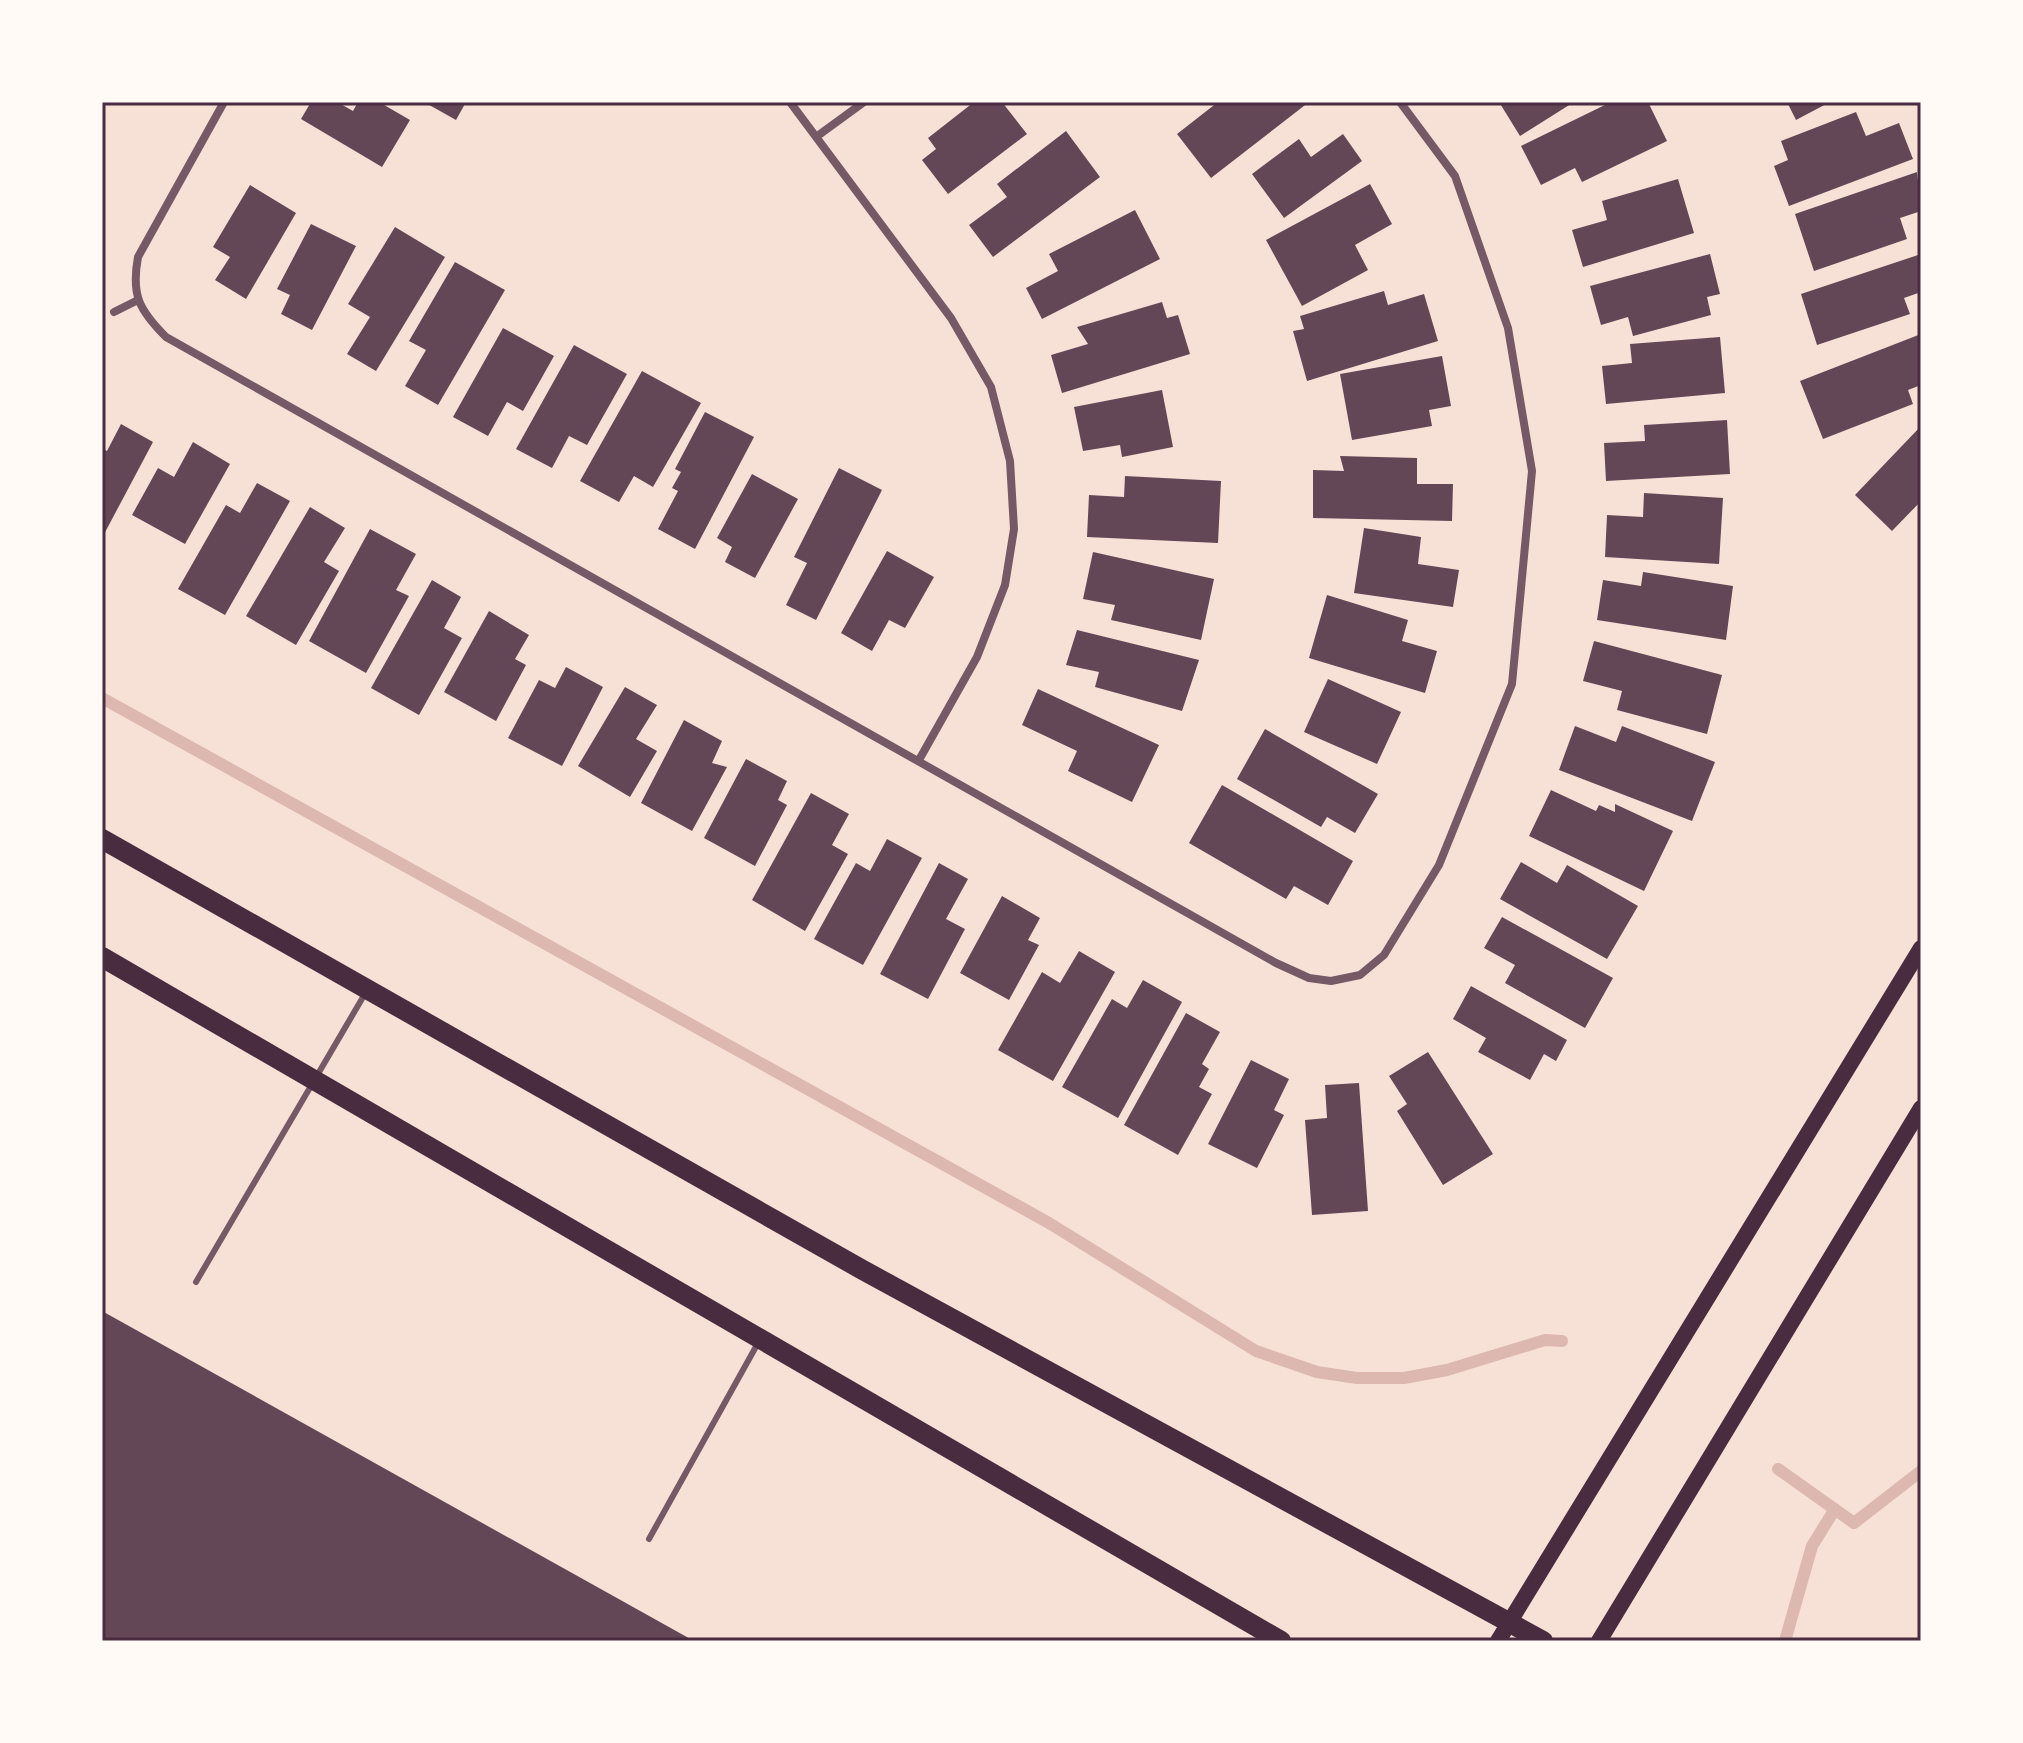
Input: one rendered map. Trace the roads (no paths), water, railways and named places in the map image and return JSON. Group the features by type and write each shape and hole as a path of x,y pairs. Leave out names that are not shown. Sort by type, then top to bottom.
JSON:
{"main road":[{"path":"102,839 861,1269 1543,1641"},
{"path":"1498,1641 1921,948"},
{"path":"102,957 759,1341 1281,1641"},
{"path":"1599,1641 1921,1108"}],"street":[{"path":"224,102 138,257 133,284 147,318 182,349 1276,963 1309,978 1331,981 1360,975 1384,955 1400,929 1439,865 1512,684 1532,471 1508,328 1455,176 1400,102"},
{"path":"790,102 951,318 991,387 1010,461 1014,529 1005,585 977,657 919,760"},
{"path":"816,137 864,102"},
{"path":"114,312 138,300"}],"lane":[{"path":"196,1282 367,989"},
{"path":"649,1539 759,1341"}],"waterway":[{"path":"102,698 1049,1223 1256,1351 1317,1372 1357,1378 1404,1378 1447,1370 1545,1340 1562,1341"},
{"path":"1778,1469 1854,1523 1921,1471"},
{"path":"1785,1641 1812,1546 1835,1509"}]}
